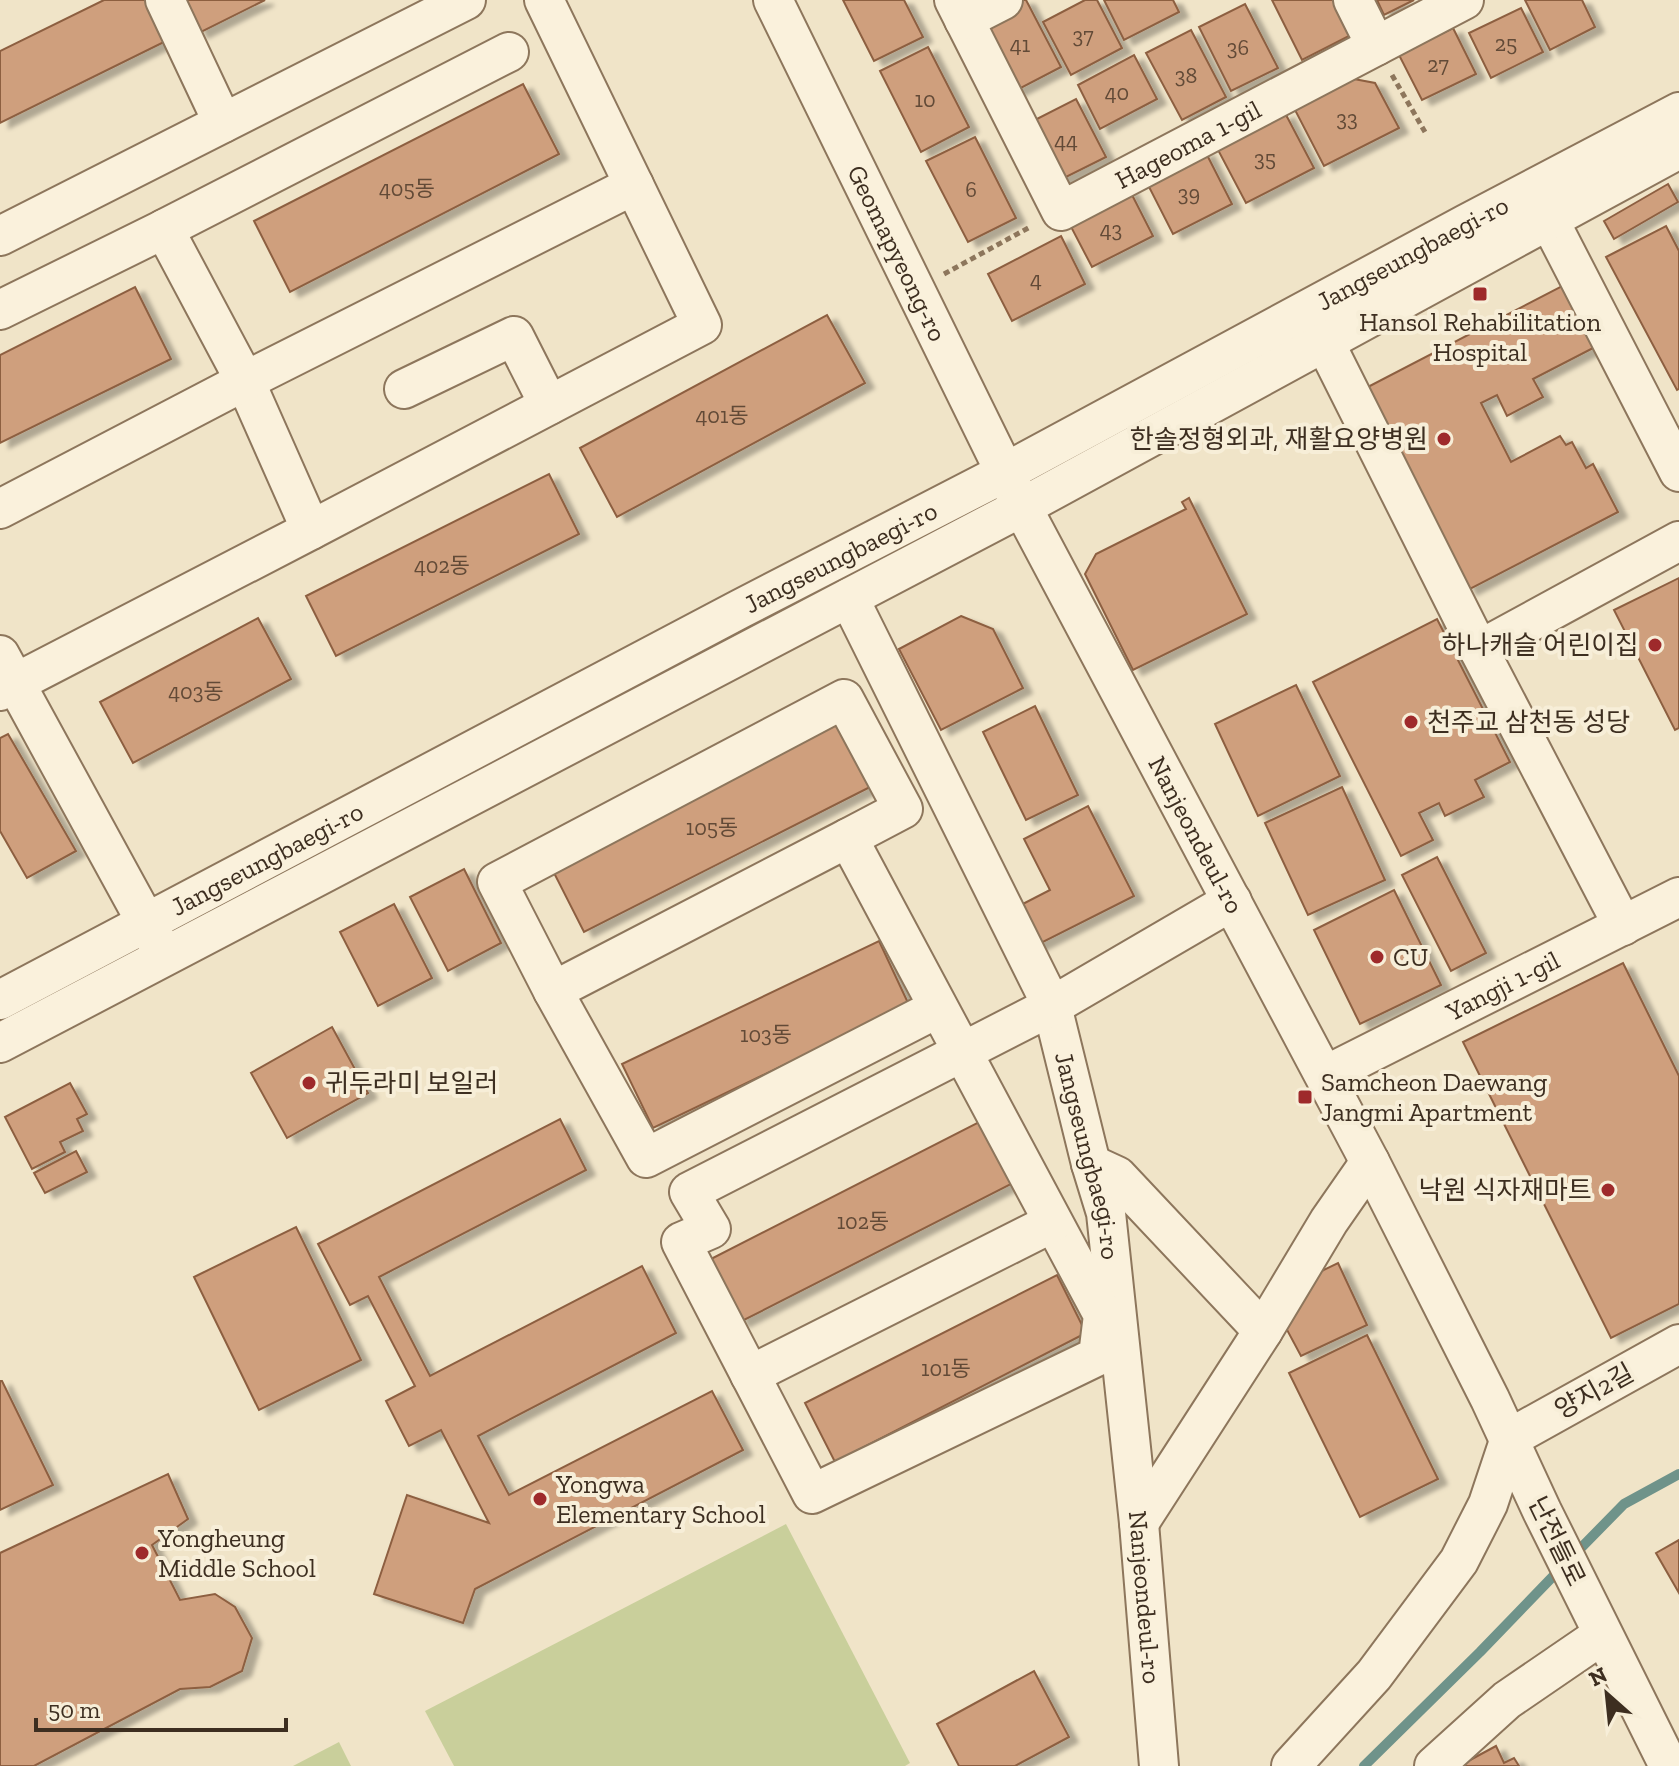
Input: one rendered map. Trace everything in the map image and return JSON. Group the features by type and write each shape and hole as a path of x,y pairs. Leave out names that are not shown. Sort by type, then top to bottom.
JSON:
{"street":[{"path":"165,0 223,123"},
{"path":"0,236 466,0"},
{"path":"164,957 5,676 311,530 702,325 544,0"},
{"name":"Geomapyeong-ro","path":"773,0 1022,507"},
{"path":"1003,0 959,10 1061,211"},
{"path":"1353,0 1376,46"},
{"name":"Hageoma 1-gil","path":"1061,211 1464,0"},
{"path":"0,310 509,52"},
{"name":"Jangseungbaegi-ro","path":"0,1000 1006,472 1679,112"},
{"name":"Jangseungbaegi-ro","path":"0,1043 1022,507 1679,149"},
{"path":"0,509 245,381 634,185"},
{"name":"Jangseungbaegi-ro","path":"1549,220 1679,472"},
{"path":"164,229 245,381 311,530"},
{"path":"404,389 514,336 549,405"},
{"name":"Jangseungbaegi-ro","path":"1324,341 1479,650 1623,926"},
{"name":"Nanjeondeul-ro","path":"1022,507 1326,1075 1516,1454"},
{"path":"1479,650 1679,541"},
{"name":"Jangseungbaegi-ro","path":"849,598 1052,1006 1106,1213 1139,1523"},
{"path":"553,991 903,809 844,699 497,882 553,991 646,1158 938,1008"},
{"path":"848,838 961,1052 1052,1223 1103,1315 1098,1356 812,1494 681,1242 711,1229 689,1192 961,1052 1052,1006 1232,901"},
{"name":"Yangji 1-gil","path":"1326,1075 1679,897"},
{"name":"Nanjeondeul-ro","path":"1159,1766 1139,1523 1263,1331 1329,1221 1370,1162"},
{"path":"1091,1164 1117,1176 1263,1331"},
{"path":"750,1375 1052,1223"},
{"name":"양지2길","path":"1516,1454 1679,1344"},
{"path":"1291,1766 1374,1675 1459,1561 1516,1454"},
{"name":"난전들로","path":"1516,1454 1597,1623"},
{"path":"1434,1766 1597,1623 1669,1766"}],"path":[{"path":"1376,46 1425,132"},
{"path":"915,289 1061,211"}],"green space":[{"path":"786,1524 910,1763 905,1766 454,1766 425,1711"},
{"path":"339,1742 351,1766 293,1766"}],"building":[{"path":"104,0 146,0 166,41 0,123 0,51"},
{"path":"182,0 265,0 199,33"},
{"path":"843,0 904,0 923,37 874,61"},
{"path":"1026,0 1061,67 1015,91 979,22"},
{"path":"1085,0 1097,0 1122,48 1071,75 1043,22"},
{"path":"1104,0 1173,0 1179,12 1124,40"},
{"path":"1272,0 1333,0 1351,35 1302,60"},
{"path":"1377,0 1414,0 1384,15"},
{"path":"1525,0 1582,0 1595,27 1550,50"},
{"path":"1245,4 1278,68 1231,91 1199,27"},
{"path":"1521,8 1543,52 1491,78 1469,33"},
{"path":"1453,28 1476,74 1422,100 1399,55"},
{"path":"1191,30 1226,97 1182,120 1146,53"},
{"path":"928,47 969,127 921,152 880,71"},
{"path":"1134,55 1157,99 1100,129 1078,85"},
{"path":"1354,79 1375,83 1399,128 1324,166 1294,108"},
{"path":"523,84 559,154 290,292 254,221"},
{"path":"1076,99 1106,157 1056,182 1027,124"},
{"path":"1285,113 1314,168 1246,203 1217,148"},
{"path":"975,137 1016,218 968,242 926,161"},
{"path":"1205,151 1232,204 1173,234 1146,181"},
{"path":"1668,184 1678,202 1614,239 1604,221"},
{"path":"1129,189 1153,236 1092,267 1068,221"},
{"path":"1666,226 1679,251 1677,390 1606,257"},
{"path":"1061,236 1085,284 1012,321 988,274"},
{"name":"한솔정형외과, 재활요양병원","path":"1566,284 1597,346 1533,379 1543,397 1507,416 1497,395 1481,403 1511,462 1560,436 1566,445 1572,442 1586,468 1593,464 1618,512 1468,590 1364,389"},
{"path":"135,287 171,359 0,443 0,355"},
{"path":"827,315 865,383 617,517 580,448"},
{"path":"549,474 579,534 336,656 306,596"},
{"path":"1189,498 1247,614 1133,670 1085,574 1096,554 1186,509 1182,502"},
{"name":"하나캐슬 어린이집","path":"1679,578 1679,728 1675,730 1614,610"},
{"path":"961,616 993,629 1023,688 941,730 899,649"},
{"path":"258,618 291,679 133,763 100,702"},
{"name":"천주교 삼천동 성당","path":"1437,619 1510,762 1475,780 1484,797 1445,816 1439,803 1419,813 1433,840 1401,856 1313,682"},
{"path":"1296,685 1340,776 1258,816 1215,724"},
{"path":"1035,706 1078,795 1026,820 983,732"},
{"path":"840,722 872,786 584,932 552,869"},
{"path":"8,734 76,851 27,878 0,831 0,738"},
{"path":"1342,787 1385,880 1308,915 1265,823"},
{"path":"1088,806 1134,896 1035,946 1015,908 1050,890 1024,839"},
{"path":"1437,857 1486,953 1451,971 1402,875"},
{"path":"464,869 501,943 448,971 410,897"},
{"name":"CU","path":"1394,890 1441,985 1360,1024 1314,930"},
{"path":"394,904 432,978 378,1006 340,932"},
{"path":"879,941 909,1005 653,1128 622,1064"},
{"name":"낙원 식자재마트","path":"1623,963 1679,1076 1679,1304 1611,1338 1463,1042"},
{"name":"귀두라미 보일러","path":"332,1027 368,1093 287,1138 251,1073"},
{"path":"70,1083 87,1114 77,1119 83,1131 60,1142 65,1152 32,1169 5,1117"},
{"path":"560,1119 586,1170 379,1277 430,1376 642,1266 676,1333 478,1436 509,1495 712,1391 743,1450 475,1589 463,1623 374,1594 407,1495 489,1523 441,1430 409,1446 386,1401 415,1386 368,1296 350,1305 318,1244"},
{"path":"985,1119 1017,1181 740,1322 709,1260"},
{"path":"76,1151 87,1172 45,1193 34,1173"},
{"path":"296,1227 361,1360 259,1410 194,1277"},
{"path":"1338,1263 1367,1325 1301,1356 1286,1328 1301,1281"},
{"path":"1057,1275 1086,1333 835,1462 805,1403"},
{"path":"1367,1335 1438,1479 1360,1517 1289,1373"},
{"path":"0,1381 53,1485 0,1510"},
{"path":"168,1474 188,1519 152,1545 180,1600 215,1594 235,1607 252,1638 242,1671 210,1687 180,1689 34,1766 0,1766 0,1553"},
{"path":"1679,1540 1679,1593 1656,1553"},
{"path":"1034,1671 1069,1737 1015,1766 959,1766 937,1724"},
{"path":"1496,1746 1504,1763 1514,1758 1519,1766 1459,1766"}],"waterway":[{"path":"1574,1555 1624,1504 1679,1474"},
{"path":"1364,1766 1563,1566"}],"place":[{"name":"Hansol Rehabilitation Hospital","path":"1480,294"},
{"name":"한솔정형외과, 재활요양병원","path":"1444,439"},
{"name":"하나캐슬 어린이집","path":"1655,645"},
{"name":"천주교 삼천동 성당","path":"1411,722"},
{"name":"CU","path":"1377,957"},
{"name":"귀두라미 보일러","path":"309,1083"},
{"name":"Samcheon Daewang Jangmi Apartment","path":"1305,1097"},
{"name":"낙원 식자재마트","path":"1608,1190"},
{"name":"Yongwa Elementary School","path":"540,1499"},
{"name":"Yongheung Middle School","path":"142,1553"}]}
